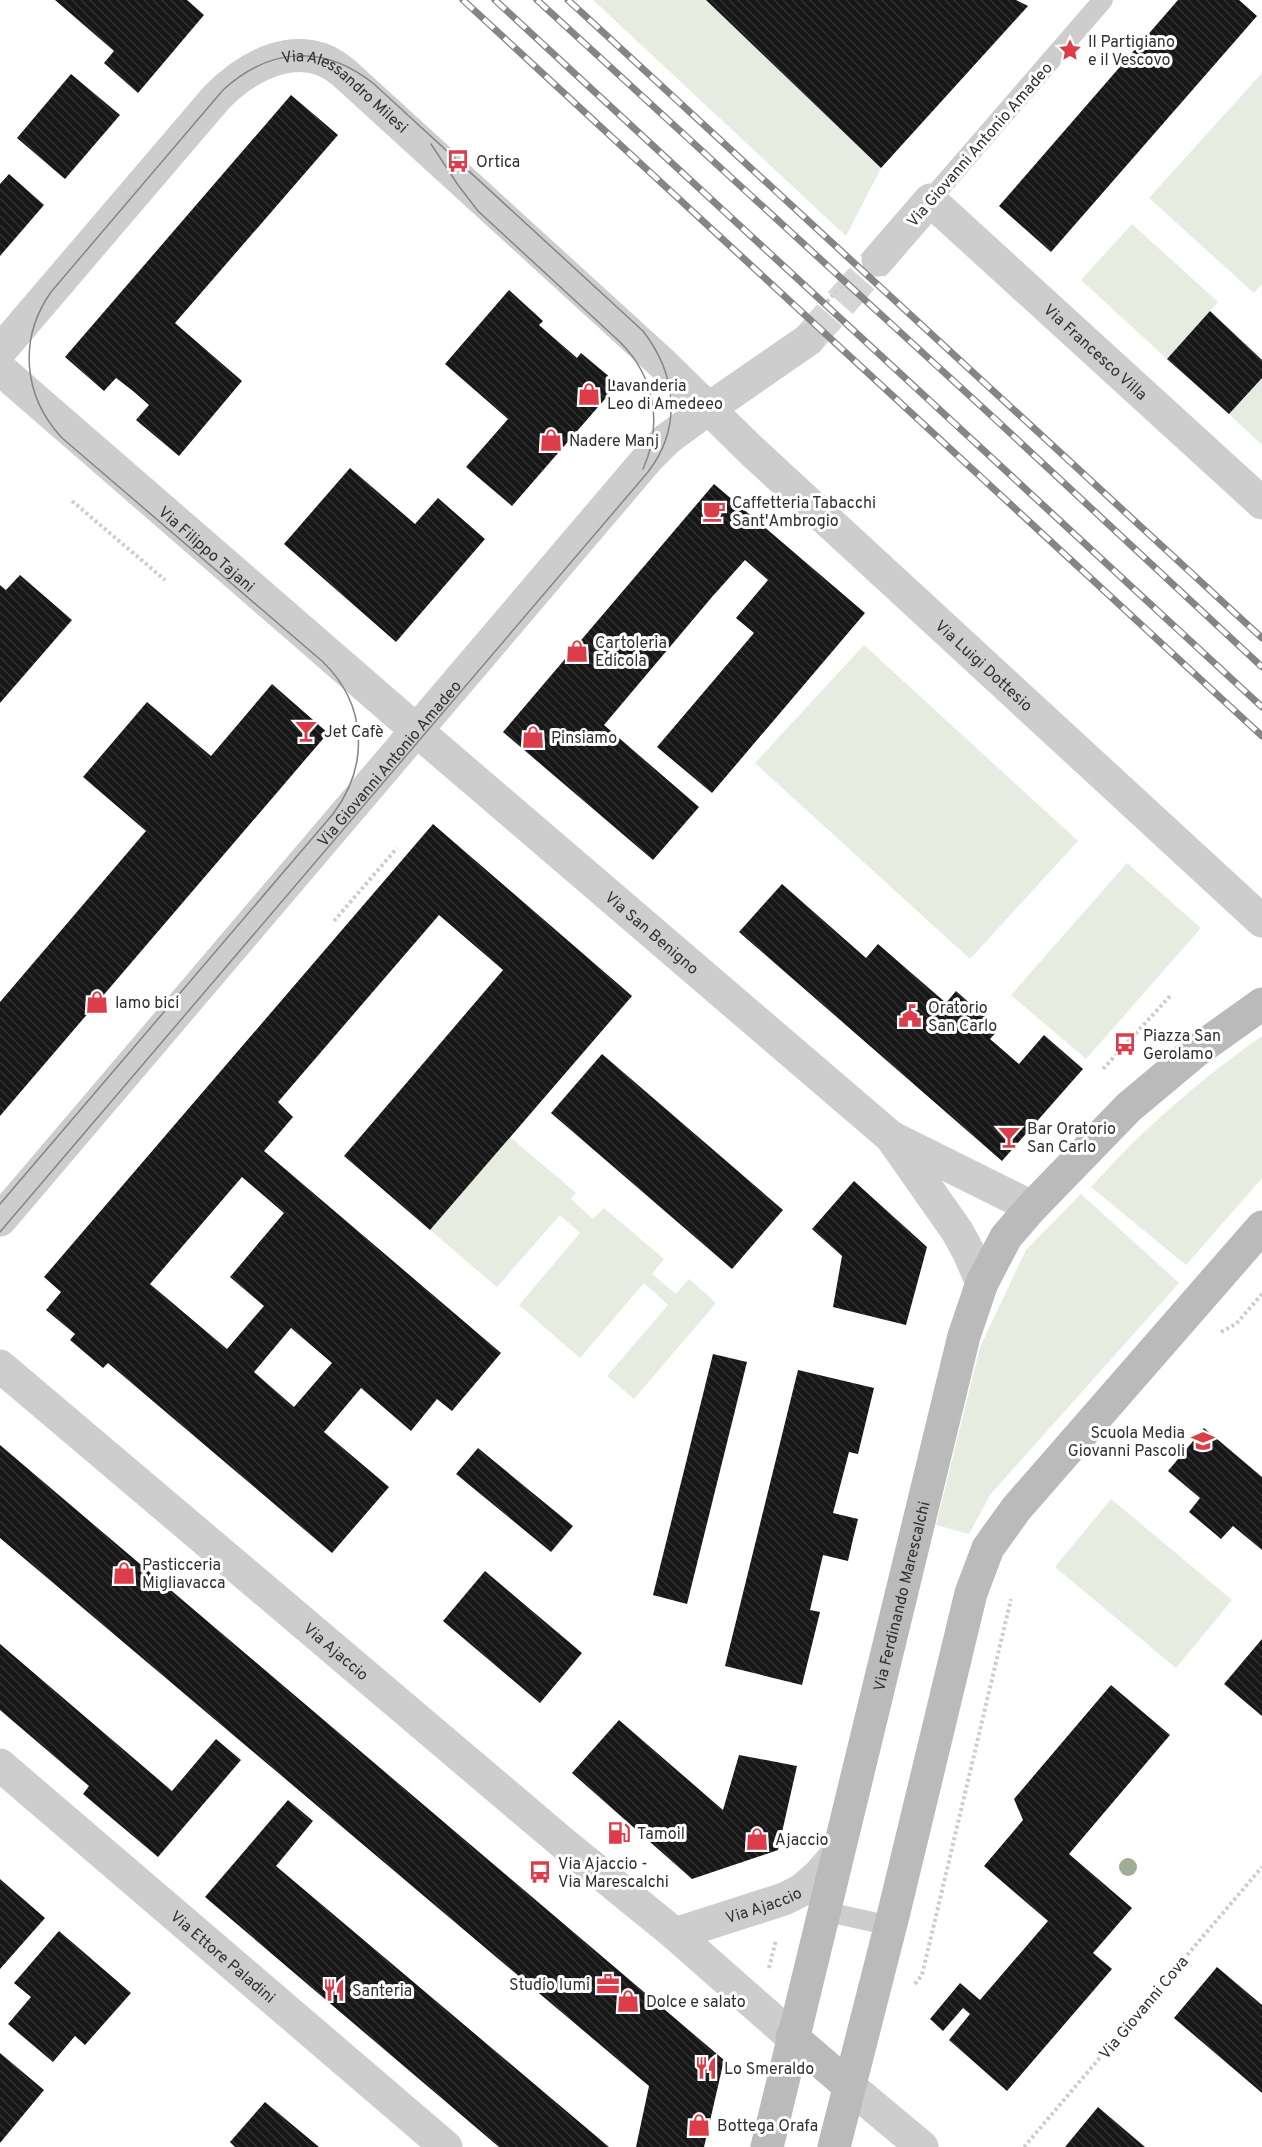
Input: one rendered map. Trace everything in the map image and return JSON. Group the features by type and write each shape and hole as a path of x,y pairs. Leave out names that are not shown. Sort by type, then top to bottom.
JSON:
{"street":[{"name":"Via Alessandro Milesi","path":"0,351 223,90 240,75 271,60 293,56 316,57 331,62 343,72 663,364 708,409"},
{"name":"Via Giovanni Antonio Amadeo","path":"866,266 930,200"},
{"name":"Via Francesco Villa","path":"930,200 1262,503"},
{"name":"Via Giovanni Antonio Amadeo","path":"0,1220 338,823 415,729 649,457 667,439 812,327"},
{"name":"Via Filippo Tajani","path":"0,369 415,729"},
{"name":"Via Luigi Dottesio","path":"708,409 1262,921"},
{"name":"Via San Benigno","path":"415,729 891,1137 1032,1207"},
{"path":"982,1283 1006,1237 1129,1107 1196,1051 1262,1004"},
{"name":"Via San Benigno","path":"891,1137 957,1231 969,1251 982,1283"},
{"path":"834,2147 891,1926 971,1593 988,1548 1016,1509 1262,1227"},
{"name":"Via Ferdinando Marescalchi","path":"767,2147 964,1336 982,1283"},
{"name":"Via Ajaccio","path":"0,1366 554,1835 675,1934 792,2037"},
{"name":"Via Ettore Paladini","path":"0,1765 446,2147"},
{"name":"Via Ajaccio","path":"675,1934 784,1899 802,1890 838,1853"},
{"path":"792,2037 922,2147"}],"lane":[{"name":"Via Giovanni Antonio Amadeo","path":"930,200 1103,0"},
{"path":"823,1911 891,1926"}],"path":[{"path":"812,327 866,266"},
{"path":"72,501 165,580"},
{"path":"334,921 397,848"},
{"path":"1103,1069 1172,994"},
{"name":"Via Giovanni Cova","path":"1024,2147 1262,1867"},
{"path":"768,1974 779,1930"}],"shaded area":[{"path":"593,0 706,0 881,168 846,236"},
{"path":"1262,73 1262,284 1254,293 1149,198"},
{"path":"1132,224 1218,302 1167,359 1081,280"},
{"path":"1262,378 1262,445 1229,414"},
{"path":"864,645 1078,841 970,959 755,763"},
{"path":"1127,863 1201,928 1086,1059 1011,995"},
{"path":"1262,1036 1262,1178 1186,1265 1091,1187 1172,1107"},
{"path":"510,1137 576,1193 571,1199 593,1219 604,1208 664,1259 652,1274 676,1294 689,1279 716,1303 634,1399 607,1376 668,1305 644,1283 580,1358 519,1305 580,1233 560,1215 497,1287 430,1230"},
{"path":"1081,1194 1179,1283 990,1495 969,1534 936,1525 980,1347 1026,1250"},
{"path":"1111,1499 1232,1600 1176,1668 1055,1567"}],"building":[{"path":"55,0 187,0 204,15 138,93 104,63 114,51"},
{"path":"706,0 1016,0 1028,6 881,168"},
{"path":"1178,0 1239,0 1257,16 1051,252 999,206"},
{"path":"71,74 120,115 65,179 17,138"},
{"path":"291,95 338,135 175,323 242,381 179,456 136,420 149,405 133,391 116,378 104,391 65,357"},
{"path":"9,174 44,205 0,256 0,184"},
{"path":"509,290 543,321 539,325 577,358 581,353 618,384 512,506 466,467 508,419 445,364"},
{"path":"1210,311 1262,360 1262,378 1229,414 1167,359"},
{"path":"350,468 415,524 438,498 485,539 396,642 284,544"},
{"path":"714,484 865,613 712,793 657,747 754,633 736,618 768,580 745,560 712,597 604,725 699,807 653,860 503,732"},
{"path":"20,575 72,620 0,703 0,585 6,590"},
{"path":"272,684 328,733 0,1116 0,1002 146,831 83,777 147,702 211,756"},
{"path":"433,824 632,996 430,1230 344,1156 503,970 439,915 278,1102 293,1117 264,1151 501,1353 452,1411 437,1399 411,1431 361,1388 324,1432 389,1487 332,1553 108,1363 103,1368 70,1340 75,1334 46,1310 61,1292 44,1277","holes":["242,1177 284,1213 230,1277 264,1306 227,1349 150,1284","291,1328 332,1363 294,1407 254,1372"]},
{"name":"Oratorio San Carlo","path":"782,884 866,958 878,944 946,1003 956,991 999,1029 990,1039 1019,1064 1044,1035 1083,1069 1002,1161 739,932"},
{"path":"602,1054 783,1210 732,1269 551,1113"},
{"path":"854,1181 927,1247 906,1325 833,1307 842,1256 812,1229"},
{"path":"713,1354 747,1362 687,1604 653,1595"},
{"path":"798,1370 874,1388 858,1454 849,1452 833,1513 858,1519 848,1561 823,1555 810,1610 820,1612 802,1685 725,1666"},
{"path":"1204,1428 1262,1477 1262,1550 1233,1526 1221,1539 1189,1512 1200,1498 1168,1471"},
{"path":"0,1445 724,2060 704,2147 636,2147 649,2086 0,1538"},
{"path":"478,1448 573,1526 551,1552 456,1474"},
{"path":"485,1571 582,1653 540,1703 443,1621"},
{"path":"1262,1639 1262,1716 1224,1684"},
{"path":"0,1644 172,1791 216,1739 241,1760 158,1857 83,1794 89,1786 0,1710"},
{"path":"1111,1685 1170,1735 1069,1854 1132,1908 1093,1953 1112,1969 1007,2091 949,2040 970,2014 963,2008 943,2031 930,2019 960,1983 980,2000 1048,1921 984,1866 1023,1820 1014,1799"},
{"path":"619,1720 723,1810 739,1755 797,1766 778,1850 692,1879 572,1773"},
{"path":"288,1800 313,1821 276,1866 609,2147 499,2147 205,1897"},
{"path":"0,1879 45,1918 0,1969"},
{"path":"59,1931 131,1993 85,2045 75,2036 53,2062 8,2024 31,1997 14,1983"},
{"path":"1217,1967 1262,2005 1262,2093 1174,2018"},
{"path":"0,2053 44,2090 0,2143"},
{"path":"265,2102 319,2147 235,2147 230,2142"},
{"path":"1098,2107 1145,2147 1065,2147"}],"tunnel":[{"path":"808,340 878,260"}],"tram line":[{"path":"0,1204 333,814 345,795 353,775 358,755 355,715 348,696 337,678 322,661 62,438 49,422 39,404 30,367 33,329 40,310 51,292 223,90 259,65 278,59 297,56 317,57 336,62 374,84 643,331 663,365 668,383 671,401 666,438 648,472 0,1232"},
{"path":"431,144 478,211 620,342 632,356 648,386 654,418 653,435 643,469"}],"railway":[{"path":"463,0 1262,736"},
{"path":"495,0 1262,707"},
{"path":"537,0 1262,667"},
{"path":"568,0 1262,638"}],"place":[{"name":"Il Partigiano e il Vescovo","path":"1070,50"},
{"name":"Ortica","path":"458,161"},
{"name":"Lavanderia Leo di Amedeeo","path":"589,394"},
{"name":"Nadere Manj","path":"551,440"},
{"name":"Caffetteria Tabacchi Sant'Ambrogio","path":"714,511"},
{"name":"Cartoleria Edicola","path":"577,651"},
{"name":"Jet Cafè","path":"306,731"},
{"name":"Pinsiamo","path":"533,737"},
{"name":"Iamo bici","path":"97,1002"},
{"name":"Oratorio San Carlo","path":"910,1016"},
{"name":"Piazza San Gerolamo","path":"1125,1044"},
{"name":"Bar Oratorio San Carlo","path":"1009,1137"},
{"name":"Scuola Media Giovanni Pascoli","path":"1203,1441"},
{"name":"Pasticceria Migliavacca","path":"124,1573"},
{"name":"Tamoil","path":"619,1833"},
{"name":"Ajaccio","path":"757,1839"},
{"name":"Via Ajaccio - Via Marescalchi","path":"540,1872"},
{"name":"Studio Iumi","path":"608,1984"},
{"name":"Santeria","path":"334,1990"},
{"name":"Dolce e salato","path":"628,2001"},
{"name":"Lo Smeraldo","path":"706,2068"},
{"name":"Bottega Orafa","path":"699,2125"}]}
